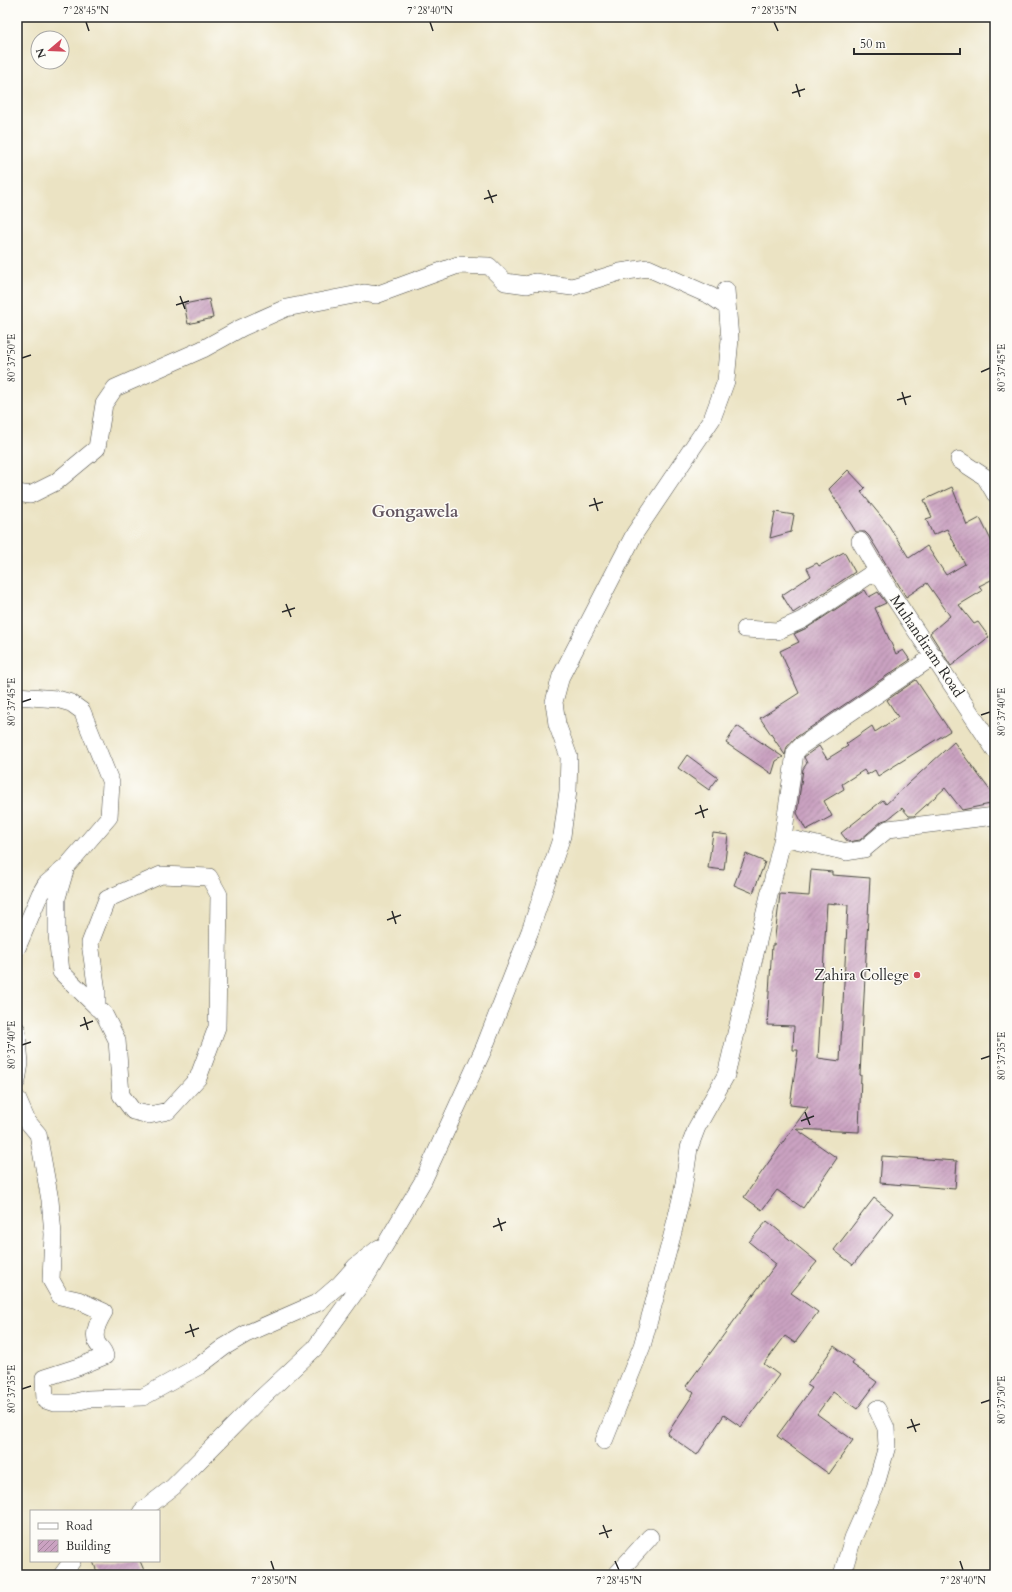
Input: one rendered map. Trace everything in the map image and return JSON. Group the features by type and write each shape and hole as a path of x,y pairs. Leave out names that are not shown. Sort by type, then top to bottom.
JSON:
{"street":[{"path":"17,493 30,495 56,482 97,448 104,404 115,388 203,349 241,328 286,308 364,293 376,295 458,265 489,266 505,282 527,285 535,282 572,287 620,272 648,268 711,296 727,307"},
{"path":"143,1510 173,1487 256,1403 315,1348 366,1277 423,1181 484,1048 530,931 562,836 568,791 569,757 558,724 554,702 561,676 635,533 712,419 726,381 730,339 726,290"},
{"path":"959,460 986,477 995,494"},
{"name":"Muhandiram Road","path":"860,541 877,570 995,750"},
{"path":"745,629 777,631 802,620 877,570"},
{"path":"604,1442 642,1346 683,1190 689,1148 697,1127 726,1075 783,837 795,753 934,656"},
{"path":"17,696 58,699 71,703 82,711 111,783 108,817 66,867 46,884 40,894 17,948"},
{"path":"783,837 847,852 864,849 888,829 995,816"},
{"path":"66,867 57,898 57,935 61,972 97,1008 104,1014 117,1040 122,1095 133,1111 149,1115 168,1111 198,1078 217,1027 219,895 209,876 161,875 107,899 90,944 97,991 97,1008"},
{"path":"17,1030 20,1063 17,1081"},
{"path":"17,1098 27,1121 38,1134 49,1193 53,1234 51,1280 60,1296 78,1300 104,1312 99,1320 96,1334 97,1342 104,1351 105,1356 44,1378 45,1400 54,1404 71,1403 88,1398 143,1397 199,1366 224,1347 246,1334 319,1302 340,1284 356,1266 387,1241"},
{"path":"842,1575 853,1538 875,1488 887,1446 886,1428 877,1409"},
{"path":"616,1575 650,1537"},
{"path":"62,1575 71,1562"}],"building":[{"path":"209,299 213,318 188,324 184,304"},
{"path":"848,470 865,488 861,492 889,526 909,558 927,546 946,575 965,564 947,529 933,535 926,519 932,517 924,500 952,487 967,525 980,518 995,548 995,578 979,586 982,591 959,605 974,624 978,622 989,637 951,666 930,633 950,616 927,583 906,597 869,536 865,532 856,532 829,489"},
{"path":"775,512 794,515 791,532 770,538"},
{"path":"844,552 855,572 793,613 782,595 811,576 807,568 817,563 819,566"},
{"path":"865,590 869,597 878,592 886,603 875,608 896,654 903,650 910,660 795,738 787,747 785,755 760,718 799,693 780,651 799,642 794,634 807,628"},
{"path":"916,680 950,731 878,776 875,770 867,775 864,770 842,784 844,789 824,801 832,816 806,830 797,813 803,769 807,763 804,757 819,746 827,759 848,746 846,744 872,726 875,732 898,717 887,700"},
{"path":"737,726 783,757 776,761 772,774 726,743"},
{"path":"954,742 995,797 995,803 962,810 945,788 914,816 909,816 902,808 888,819 882,821 860,840 848,842 841,833 883,800 886,804"},
{"path":"687,755 718,778 709,790 678,768"},
{"path":"713,833 728,835 724,870 708,868"},
{"path":"746,854 765,862 753,893 734,885"},
{"path":"811,870 832,872 832,875 870,878 860,1075 859,1132 796,1129 837,1158 803,1208 777,1190 762,1210 744,1197 808,1107 790,1105 798,1050 793,1050 794,1026 767,1025 772,945 774,945 780,894 809,896","holes":["827,903 848,905 840,1061 818,1058"]},
{"path":"882,1156 957,1161 955,1189 880,1183"},
{"path":"874,1198 893,1213 853,1265 834,1250"},
{"path":"767,1221 817,1262 791,1293 818,1312 795,1343 785,1336 764,1364 779,1375 741,1427 724,1415 697,1455 667,1434 694,1393 686,1386 776,1264 749,1242"},
{"path":"834,1346 854,1361 852,1364 877,1382 857,1409 833,1392 817,1414 853,1440 829,1474 777,1436 812,1388 807,1385"},
{"path":"93,1562 140,1562 146,1575 98,1575"}],"place":[{"name":"Zahira College","path":"917,975"}],"district":[{"name":"Gongawela","path":"415,511"}]}
